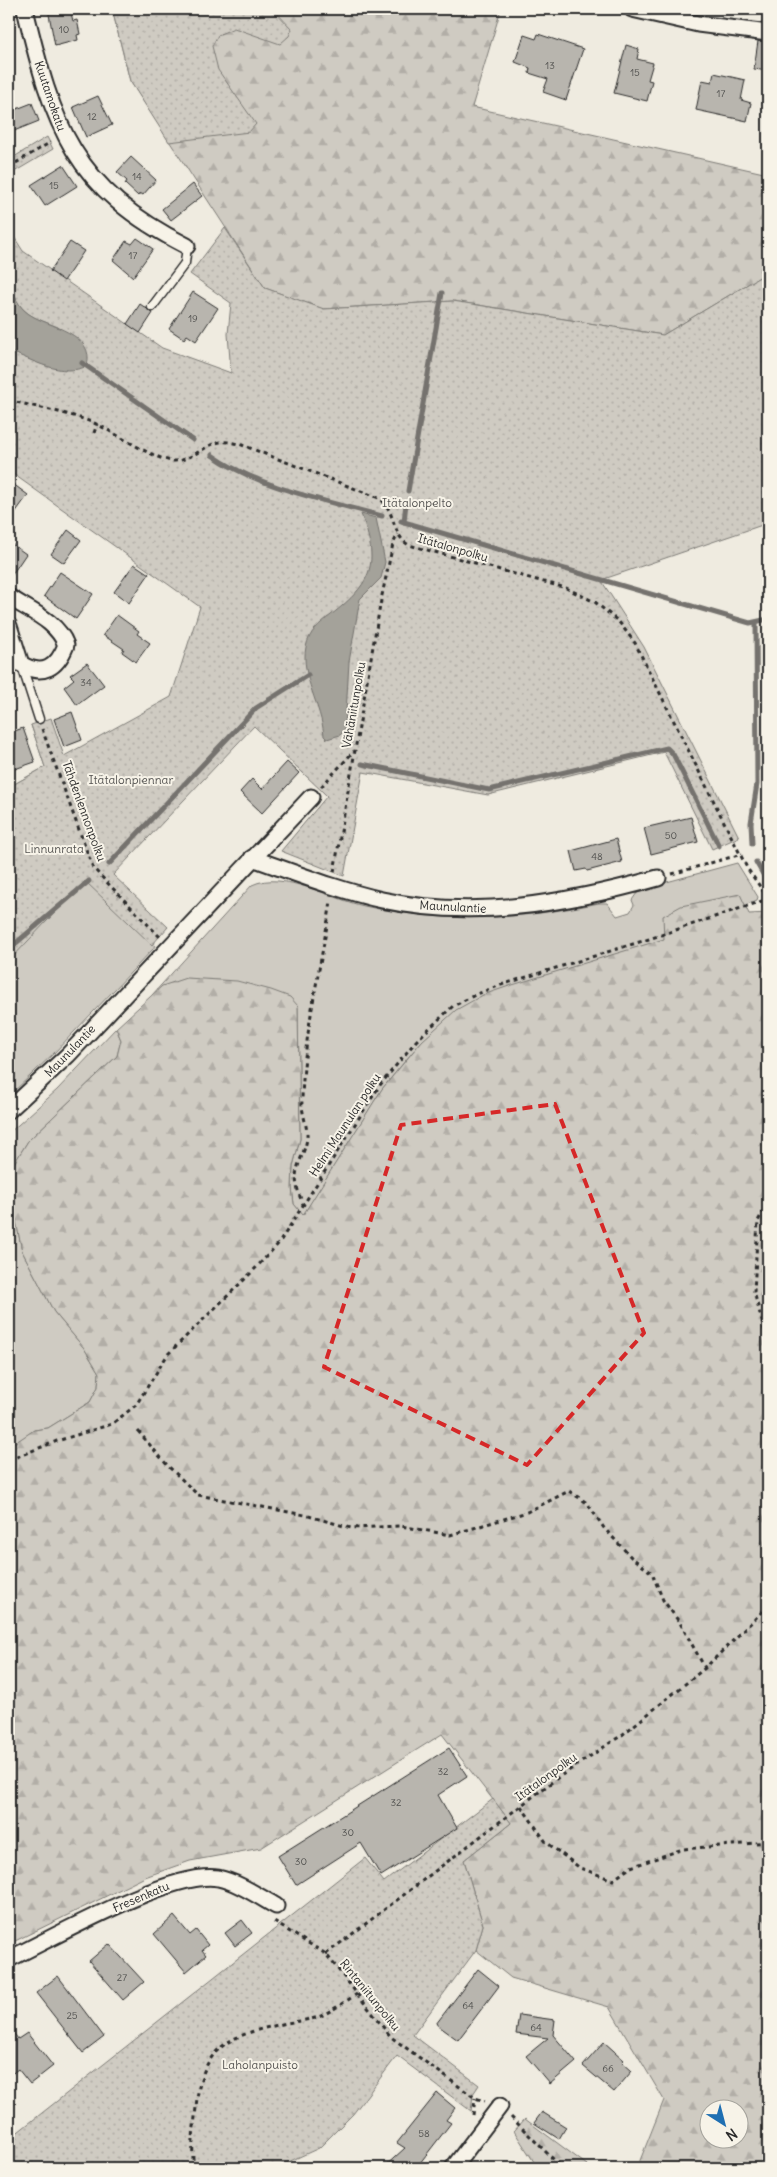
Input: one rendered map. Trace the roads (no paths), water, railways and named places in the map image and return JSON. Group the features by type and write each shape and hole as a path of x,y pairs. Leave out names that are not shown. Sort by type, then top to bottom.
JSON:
{"street":[{"name":"Kuutamokatu","path":"25,9 37,57 63,135 83,166 112,198 162,233 187,246"},
{"path":"632,9 698,24 768,33"},
{"path":"9,597 55,626 66,645 63,654 42,671 34,671 21,664 9,626"},
{"name":"Maunulantie","path":"9,1110 68,1055 311,797"},
{"name":"Maunulantie","path":"252,858 338,888 382,900 419,906 469,910 556,902 616,890 658,878"},
{"name":"Fresenkatu","path":"9,1959 118,1906 191,1879 218,1878 276,1906"},
{"path":"453,2168 500,2106"}],"lane":[{"path":"152,307 185,263 187,246"},
{"path":"21,664 39,719"}],"waterway":[{"path":"408,491 442,293"},
{"path":"82,363 193,440"},
{"path":"212,455 230,466 272,485 382,516"},
{"path":"401,521 404,522 406,503"},
{"path":"404,522 750,623 768,619"},
{"path":"752,844 751,823 757,784 756,623"},
{"path":"109,864 256,708 308,675"},
{"path":"362,764 489,790 667,748 673,754 719,846"},
{"path":"756,862 768,883"},
{"path":"9,949 89,881"}],"park label":[{"name":"Itätalonpelto","path":"417,503"},
{"name":"Itätalonpiennar","path":"131,780"},
{"name":"Linnunrata","path":"54,849"},
{"name":"Laholanpuisto","path":"260,2065"}]}
